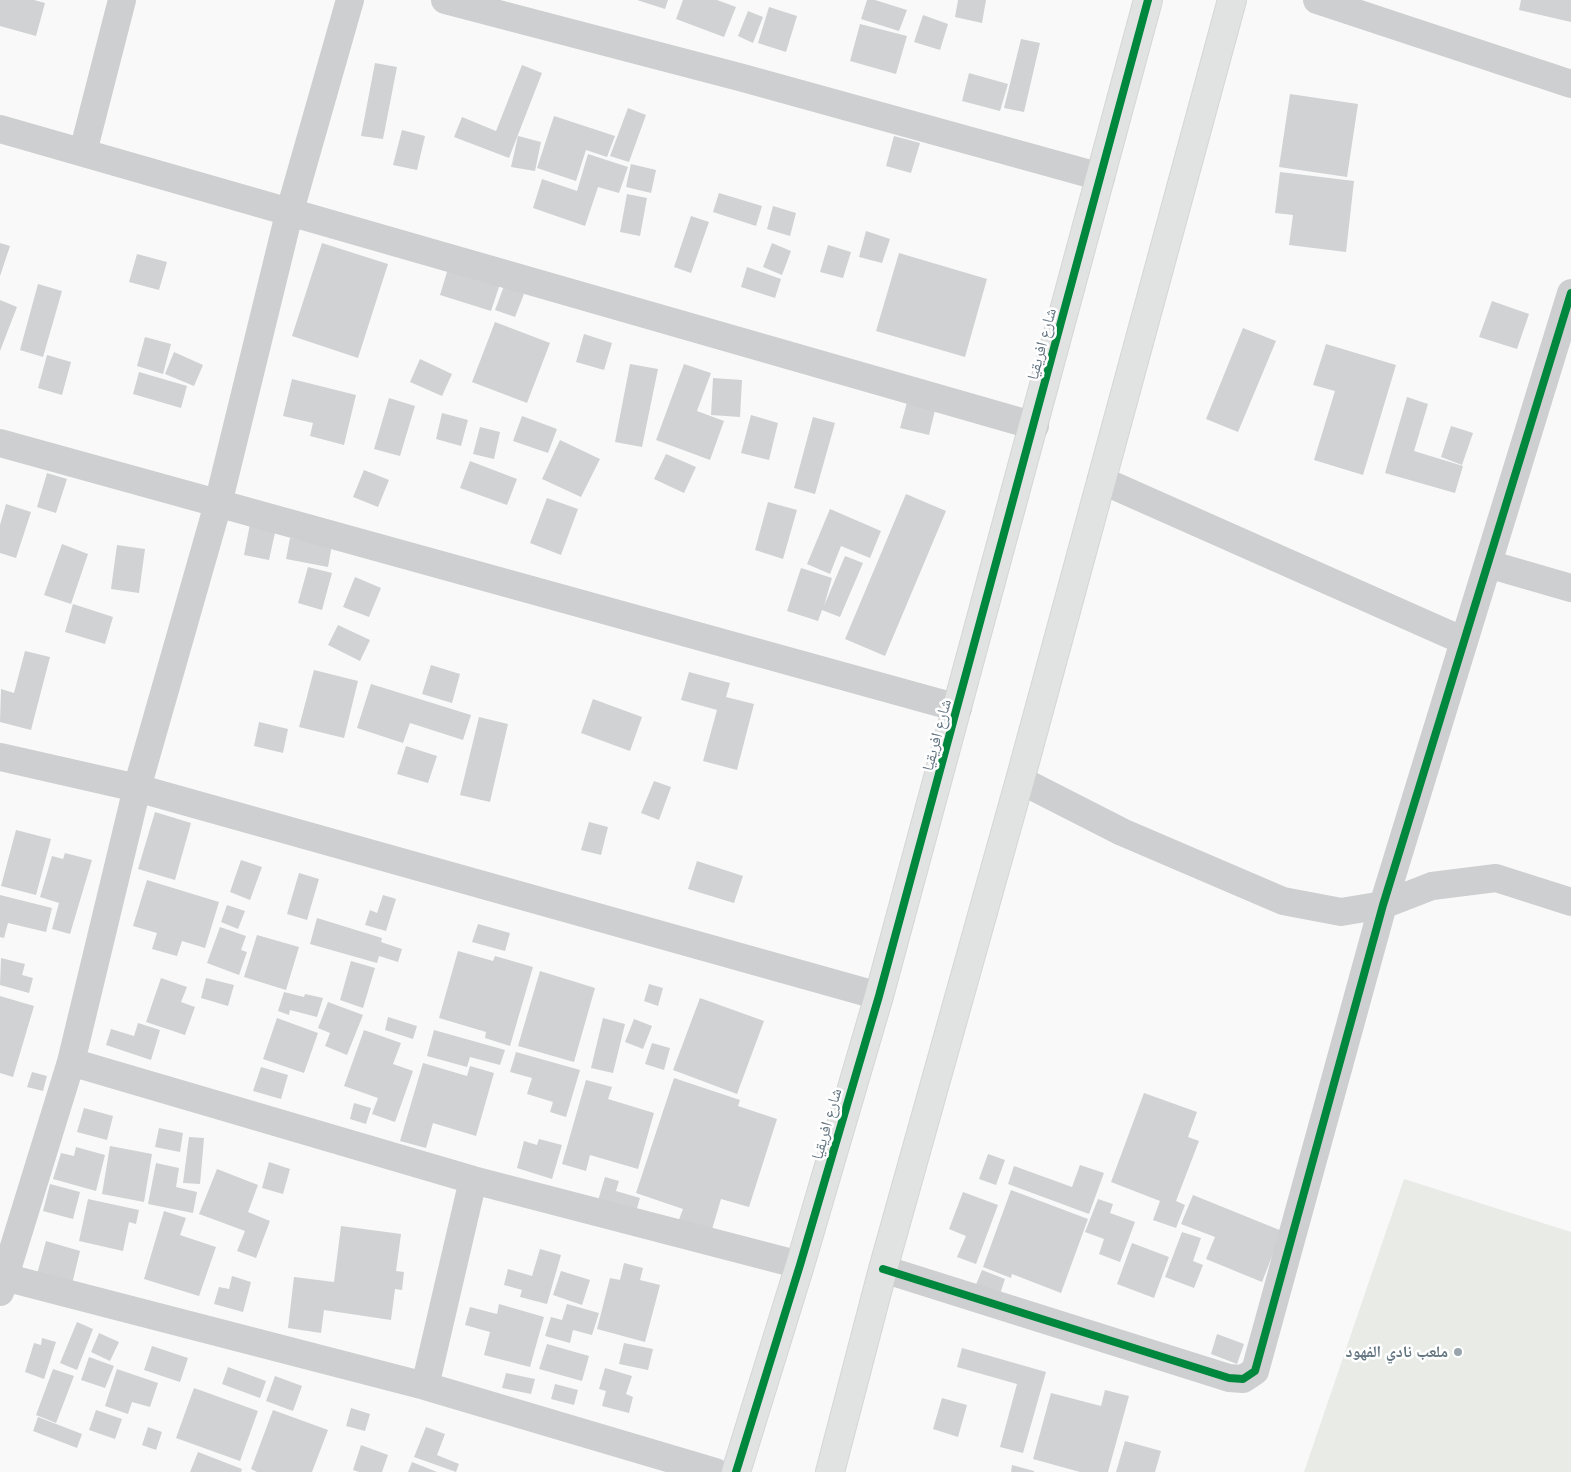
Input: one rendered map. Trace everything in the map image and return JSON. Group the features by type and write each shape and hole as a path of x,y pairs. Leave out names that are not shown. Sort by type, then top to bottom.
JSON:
{"street":[{"path":"83,152 122,0"},
{"path":"350,0 289,214 218,504 138,788 71,1062 2,1284 425,1386 715,1472"},
{"path":"445,0 743,78 1101,177"},
{"name":"شارع افريقيا","path":"736,1472 880,996 1035,426 1148,0"},
{"path":"830,1472 883,1269 1020,780 1232,0"},
{"path":"1317,0 1571,84"},
{"path":"0,129 289,214 1035,426"},
{"path":"883,1269 1229,1378 1244,1379 1256,1371 1383,905 1571,293"},
{"path":"0,443 958,708"},
{"path":"1101,480 1464,641"},
{"path":"1488,564 1571,588"},
{"path":"0,757 138,788 880,996"},
{"path":"1020,780 1122,832 1283,901 1341,912 1383,905 1432,886 1496,878 1571,902"},
{"path":"71,1062 473,1180 800,1265"},
{"path":"425,1386 473,1180"}],"shaded area":[{"name":"ملعب نادي الفهود","path":"1404,1179 1571,1232 1571,1472 1304,1472"}],"building":[{"path":"0,0 34,0 45,3 36,36 0,26"},
{"path":"637,0 668,0 665,9"},
{"path":"683,0 717,0 736,7 724,37 676,19"},
{"path":"867,0 875,0 907,10 899,31 861,19"},
{"path":"958,0 986,0 982,23 955,17"},
{"path":"1521,0 1571,0 1571,22 1519,10"},
{"path":"769,7 797,16 786,52 758,43"},
{"path":"748,11 763,17 753,43 738,36"},
{"path":"923,15 948,24 940,50 914,42"},
{"path":"860,24 907,36 896,74 850,61"},
{"path":"1021,39 1040,43 1024,112 1004,108"},
{"path":"375,63 397,67 383,139 361,136"},
{"path":"522,65 542,73 509,158 454,137 462,117 496,131"},
{"path":"969,73 1008,84 1000,111 962,101"},
{"path":"1290,94 1358,104 1347,177 1279,167"},
{"path":"628,108 646,115 629,162 610,156"},
{"path":"554,116 615,136 607,157 586,150 576,181 537,168"},
{"path":"402,130 425,136 417,170 393,165"},
{"path":"518,136 541,142 535,171 511,167"},
{"path":"894,136 920,143 911,173 886,166"},
{"path":"588,154 628,167 619,193 598,187 585,226 533,208 542,179 577,191"},
{"path":"631,164 656,170 651,193 626,187"},
{"path":"1280,172 1354,181 1346,252 1289,245 1293,215 1275,213"},
{"path":"719,193 762,206 756,226 713,212"},
{"path":"627,194 647,198 640,236 620,232"},
{"path":"773,206 796,213 790,236 767,229"},
{"path":"691,216 709,222 691,273 674,267"},
{"path":"866,231 890,239 882,263 859,257"},
{"path":"0,243 10,246 0,276"},
{"path":"322,243 388,264 358,358 292,336"},
{"path":"772,243 791,251 782,275 763,267"},
{"path":"828,245 851,252 843,278 820,272"},
{"path":"899,253 987,279 965,357 876,331"},
{"path":"137,254 167,262 159,290 129,282"},
{"path":"450,262 502,278 491,311 440,295"},
{"path":"747,267 781,279 775,298 741,287"},
{"path":"38,284 62,291 43,357 20,350"},
{"path":"504,286 524,294 515,317 495,310"},
{"path":"0,300 17,307 0,351"},
{"path":"1492,301 1529,314 1517,349 1479,337"},
{"path":"495,322 550,343 527,403 472,382"},
{"path":"1243,328 1276,341 1238,432 1206,419"},
{"path":"584,334 612,343 604,370 576,362"},
{"path":"145,337 171,344 163,374 137,366"},
{"path":"1326,344 1396,365 1363,475 1314,460 1335,391 1313,385"},
{"path":"174,352 203,365 194,386 165,374"},
{"path":"47,355 71,362 62,395 38,388"},
{"path":"420,359 452,374 442,396 410,382"},
{"path":"630,364 658,369 642,447 615,442"},
{"path":"684,364 711,373 697,411 724,421 710,460 656,440"},
{"path":"139,372 187,386 181,408 133,394"},
{"path":"713,378 742,380 740,417 711,415"},
{"path":"292,379 356,395 344,445 310,436 313,423 283,416"},
{"path":"909,395 937,402 929,435 900,428"},
{"path":"1407,397 1428,404 1414,451 1463,466 1455,493 1385,473"},
{"path":"389,398 415,406 400,456 374,449"},
{"path":"442,413 468,420 461,446 436,439"},
{"path":"751,415 778,423 769,460 741,453"},
{"path":"522,416 557,429 548,453 513,441"},
{"path":"813,417 835,423 815,494 794,488"},
{"path":"1451,426 1473,433 1462,465 1441,457"},
{"path":"480,427 500,432 494,459 473,454"},
{"path":"560,440 600,459 581,497 542,479"},
{"path":"666,454 696,467 684,493 654,479"},
{"path":"470,461 517,479 507,505 460,488"},
{"path":"364,470 389,480 378,507 353,497"},
{"path":"47,473 67,479 56,513 37,507"},
{"path":"906,494 946,511 885,656 845,639"},
{"path":"547,498 578,509 561,555 530,543"},
{"path":"768,502 797,510 783,559 755,550"},
{"path":"6,504 31,512 16,558 0,553 0,525"},
{"path":"830,509 881,531 870,558 841,546 830,574 807,564"},
{"path":"250,524 276,528 269,560 244,555"},
{"path":"290,538 332,545 328,567 286,559"},
{"path":"62,544 88,554 71,604 44,595"},
{"path":"117,545 145,549 139,593 111,589"},
{"path":"845,556 863,563 840,617 822,610 818,621 787,611 801,568 832,578 824,606"},
{"path":"308,567 332,573 322,610 298,603"},
{"path":"355,577 381,588 369,617 343,607"},
{"path":"73,604 113,617 105,644 65,632"},
{"path":"338,625 370,640 360,661 328,645"},
{"path":"25,651 50,657 31,730 0,722 1,689 14,693"},
{"path":"431,665 460,674 452,703 422,694"},
{"path":"314,670 358,681 344,738 299,727"},
{"path":"689,672 730,683 726,697 754,704 737,770 703,761 717,710 681,700"},
{"path":"371,684 471,715 463,740 410,723 403,743 357,728"},
{"path":"593,699 642,717 630,751 581,733"},
{"path":"479,717 508,724 490,802 460,795"},
{"path":"259,722 288,729 283,753 254,746"},
{"path":"406,746 437,756 428,783 397,774"},
{"path":"654,781 671,787 659,820 641,813"},
{"path":"155,812 191,823 175,880 138,869"},
{"path":"589,822 608,827 601,855 581,850"},
{"path":"16,830 51,839 36,895 1,886"},
{"path":"65,853 92,860 70,934 52,929 59,903 40,897 52,856 63,859"},
{"path":"241,860 262,867 250,900 230,892"},
{"path":"697,861 743,876 734,903 688,889"},
{"path":"299,873 319,879 307,920 287,914"},
{"path":"147,880 219,902 205,948 182,941 177,956 152,949 157,933 133,926"},
{"path":"0,895 52,908 46,932 8,923 4,938 0,937"},
{"path":"383,895 396,899 386,931 365,925 370,910 377,913"},
{"path":"227,905 245,911 238,929 221,922"},
{"path":"317,918 382,938 381,942 402,949 398,962 379,956 377,963 310,944"},
{"path":"478,924 510,933 505,951 472,942"},
{"path":"220,927 246,936 241,950 247,952 239,975 207,963"},
{"path":"257,935 299,947 286,990 244,977"},
{"path":"458,951 493,961 495,956 533,967 510,1046 485,1038 486,1032 439,1018"},
{"path":"1,958 25,964 22,975 33,978 29,993 0,985"},
{"path":"351,961 375,968 363,1008 340,1000"},
{"path":"540,971 595,988 574,1062 518,1046"},
{"path":"161,978 187,987 181,1002 195,1007 185,1035 146,1022"},
{"path":"206,978 234,985 228,1006 201,998"},
{"path":"649,984 663,988 658,1006 644,1001"},
{"path":"284,992 304,997 305,994 323,998 317,1017 290,1010 289,1015 278,1011"},
{"path":"0,996 34,1006 13,1077 0,1073"},
{"path":"700,998 764,1021 737,1094 673,1070"},
{"path":"328,1002 363,1015 347,1055 325,1046 330,1033 318,1028"},
{"path":"388,1017 417,1026 413,1039 385,1030"},
{"path":"277,1018 318,1033 304,1073 263,1059"},
{"path":"603,1018 625,1024 613,1073 591,1068"},
{"path":"634,1019 652,1026 643,1049 625,1042"},
{"path":"138,1023 160,1030 151,1060 106,1045 111,1029 134,1036"},
{"path":"364,1030 401,1043 393,1064 413,1071 395,1122 372,1114 378,1098 344,1086"},
{"path":"434,1030 505,1050 500,1065 470,1057 467,1067 427,1056"},
{"path":"652,1043 670,1048 664,1070 645,1064"},
{"path":"516,1052 580,1070 566,1117 550,1112 553,1102 527,1094 532,1078 510,1072"},
{"path":"423,1063 467,1076 470,1066 494,1073 476,1136 433,1123 426,1148 400,1141"},
{"path":"261,1067 288,1075 281,1099 253,1091"},
{"path":"32,1072 47,1076 43,1091 27,1087"},
{"path":"674,1078 740,1100 738,1106 777,1119 749,1207 721,1199 710,1236 677,1225 683,1209 636,1193"},
{"path":"586,1080 612,1087 608,1099 654,1113 638,1169 590,1155 586,1171 562,1164"},
{"path":"1144,1093 1197,1112 1188,1137 1199,1141 1176,1201 1185,1205 1176,1228 1153,1220 1160,1201 1111,1182"},
{"path":"354,1103 371,1108 366,1124 350,1119"},
{"path":"84,1108 113,1116 107,1140 77,1132"},
{"path":"159,1128 183,1133 180,1152 155,1147"},
{"path":"189,1137 204,1138 200,1184 183,1183"},
{"path":"539,1139 562,1145 552,1179 517,1168 524,1141 537,1145"},
{"path":"110,1146 152,1154 144,1202 102,1194"},
{"path":"76,1147 105,1155 96,1191 53,1179 61,1153 74,1156"},
{"path":"988,1154 1005,1160 996,1185 979,1179"},
{"path":"269,1162 290,1169 283,1194 262,1188"},
{"path":"156,1163 179,1168 176,1187 197,1192 193,1213 148,1204"},
{"path":"1080,1165 1104,1173 1089,1214 1008,1184 1014,1166 1072,1187"},
{"path":"217,1169 258,1185 248,1212 270,1221 256,1258 237,1251 245,1231 199,1214"},
{"path":"605,1177 619,1181 616,1191 640,1198 635,1215 597,1204"},
{"path":"50,1184 80,1192 73,1219 43,1211"},
{"path":"1011,1190 1088,1219 1061,1293 1012,1274 1011,1278 983,1267"},
{"path":"963,1192 998,1205 976,1264 957,1257 966,1236 949,1229"},
{"path":"1193,1195 1282,1231 1262,1282 1206,1259 1215,1237 1181,1224"},
{"path":"88,1199 139,1210 136,1224 129,1222 123,1251 79,1241"},
{"path":"1098,1199 1113,1204 1110,1213 1135,1222 1120,1262 1099,1254 1104,1239 1085,1232"},
{"path":"164,1211 186,1218 180,1235 216,1247 199,1296 144,1279"},
{"path":"341,1226 401,1234 396,1271 404,1272 402,1290 395,1289 391,1320 324,1310 321,1333 288,1328 294,1277 334,1282"},
{"path":"1182,1232 1201,1238 1193,1261 1203,1265 1194,1288 1165,1277"},
{"path":"46,1241 80,1251 72,1284 37,1274"},
{"path":"1132,1243 1169,1257 1154,1298 1117,1284"},
{"path":"540,1249 561,1255 547,1304 520,1297 522,1290 504,1285 508,1269 532,1276"},
{"path":"624,1263 643,1268 640,1280 660,1285 645,1342 597,1329 610,1278 620,1280"},
{"path":"982,1270 1005,1279 999,1297 975,1287"},
{"path":"561,1271 590,1280 582,1305 553,1295"},
{"path":"232,1276 251,1282 243,1312 214,1304 219,1287 229,1289"},
{"path":"499,1304 544,1317 530,1367 484,1355 490,1332 465,1325 470,1307 497,1314"},
{"path":"567,1304 599,1313 592,1335 573,1330 570,1343 545,1336 551,1317 562,1320"},
{"path":"77,1322 93,1329 77,1370 60,1363"},
{"path":"99,1333 119,1342 110,1361 91,1352"},
{"path":"1217,1334 1244,1344 1237,1364 1211,1354"},
{"path":"42,1338 56,1342 44,1379 25,1372 34,1343 41,1345"},
{"path":"624,1343 653,1349 648,1370 619,1364"},
{"path":"547,1344 589,1356 582,1381 539,1369"},
{"path":"152,1346 188,1358 180,1382 144,1370"},
{"path":"962,1348 1046,1372 1023,1453 1000,1447 1017,1384 957,1367"},
{"path":"89,1357 114,1366 105,1388 81,1380"},
{"path":"228,1367 266,1381 260,1398 222,1384"},
{"path":"605,1368 632,1376 626,1394 633,1397 629,1413 602,1406 606,1391 599,1389"},
{"path":"53,1369 74,1376 56,1423 36,1415"},
{"path":"117,1369 158,1383 150,1407 132,1402 128,1414 105,1406"},
{"path":"506,1373 535,1379 531,1394 502,1388"},
{"path":"275,1376 302,1386 293,1411 266,1401"},
{"path":"555,1384 578,1390 574,1405 551,1399"},
{"path":"194,1388 258,1411 240,1461 176,1438"},
{"path":"1105,1390 1129,1396 1108,1472 1080,1472 1033,1459 1051,1393 1101,1406"},
{"path":"942,1398 967,1405 958,1437 933,1429"},
{"path":"351,1408 370,1414 365,1431 346,1426"},
{"path":"96,1410 122,1419 115,1439 89,1430"},
{"path":"273,1410 328,1430 312,1472 257,1472 251,1469"},
{"path":"38,1417 82,1434 77,1448 33,1431"},
{"path":"148,1427 162,1432 156,1450 142,1445"},
{"path":"426,1427 445,1434 437,1455 459,1464 456,1472 414,1457"},
{"path":"1125,1441 1161,1451 1155,1472 1116,1472"},
{"path":"361,1445 388,1455 382,1472 359,1472 353,1470"},
{"path":"198,1452 242,1469 241,1472 190,1472"},
{"path":"412,1462 437,1472 408,1472"},
{"path":"1012,1465 1034,1471 1034,1472 1011,1472"}],"cycle path":[{"path":"736,1472 800,1265 879,996 1148,0"},
{"path":"883,1269 1229,1378 1243,1379 1255,1371 1383,905 1571,293"}],"place":[{"name":"ملعب نادي الفهود","path":"1458,1352"}]}
